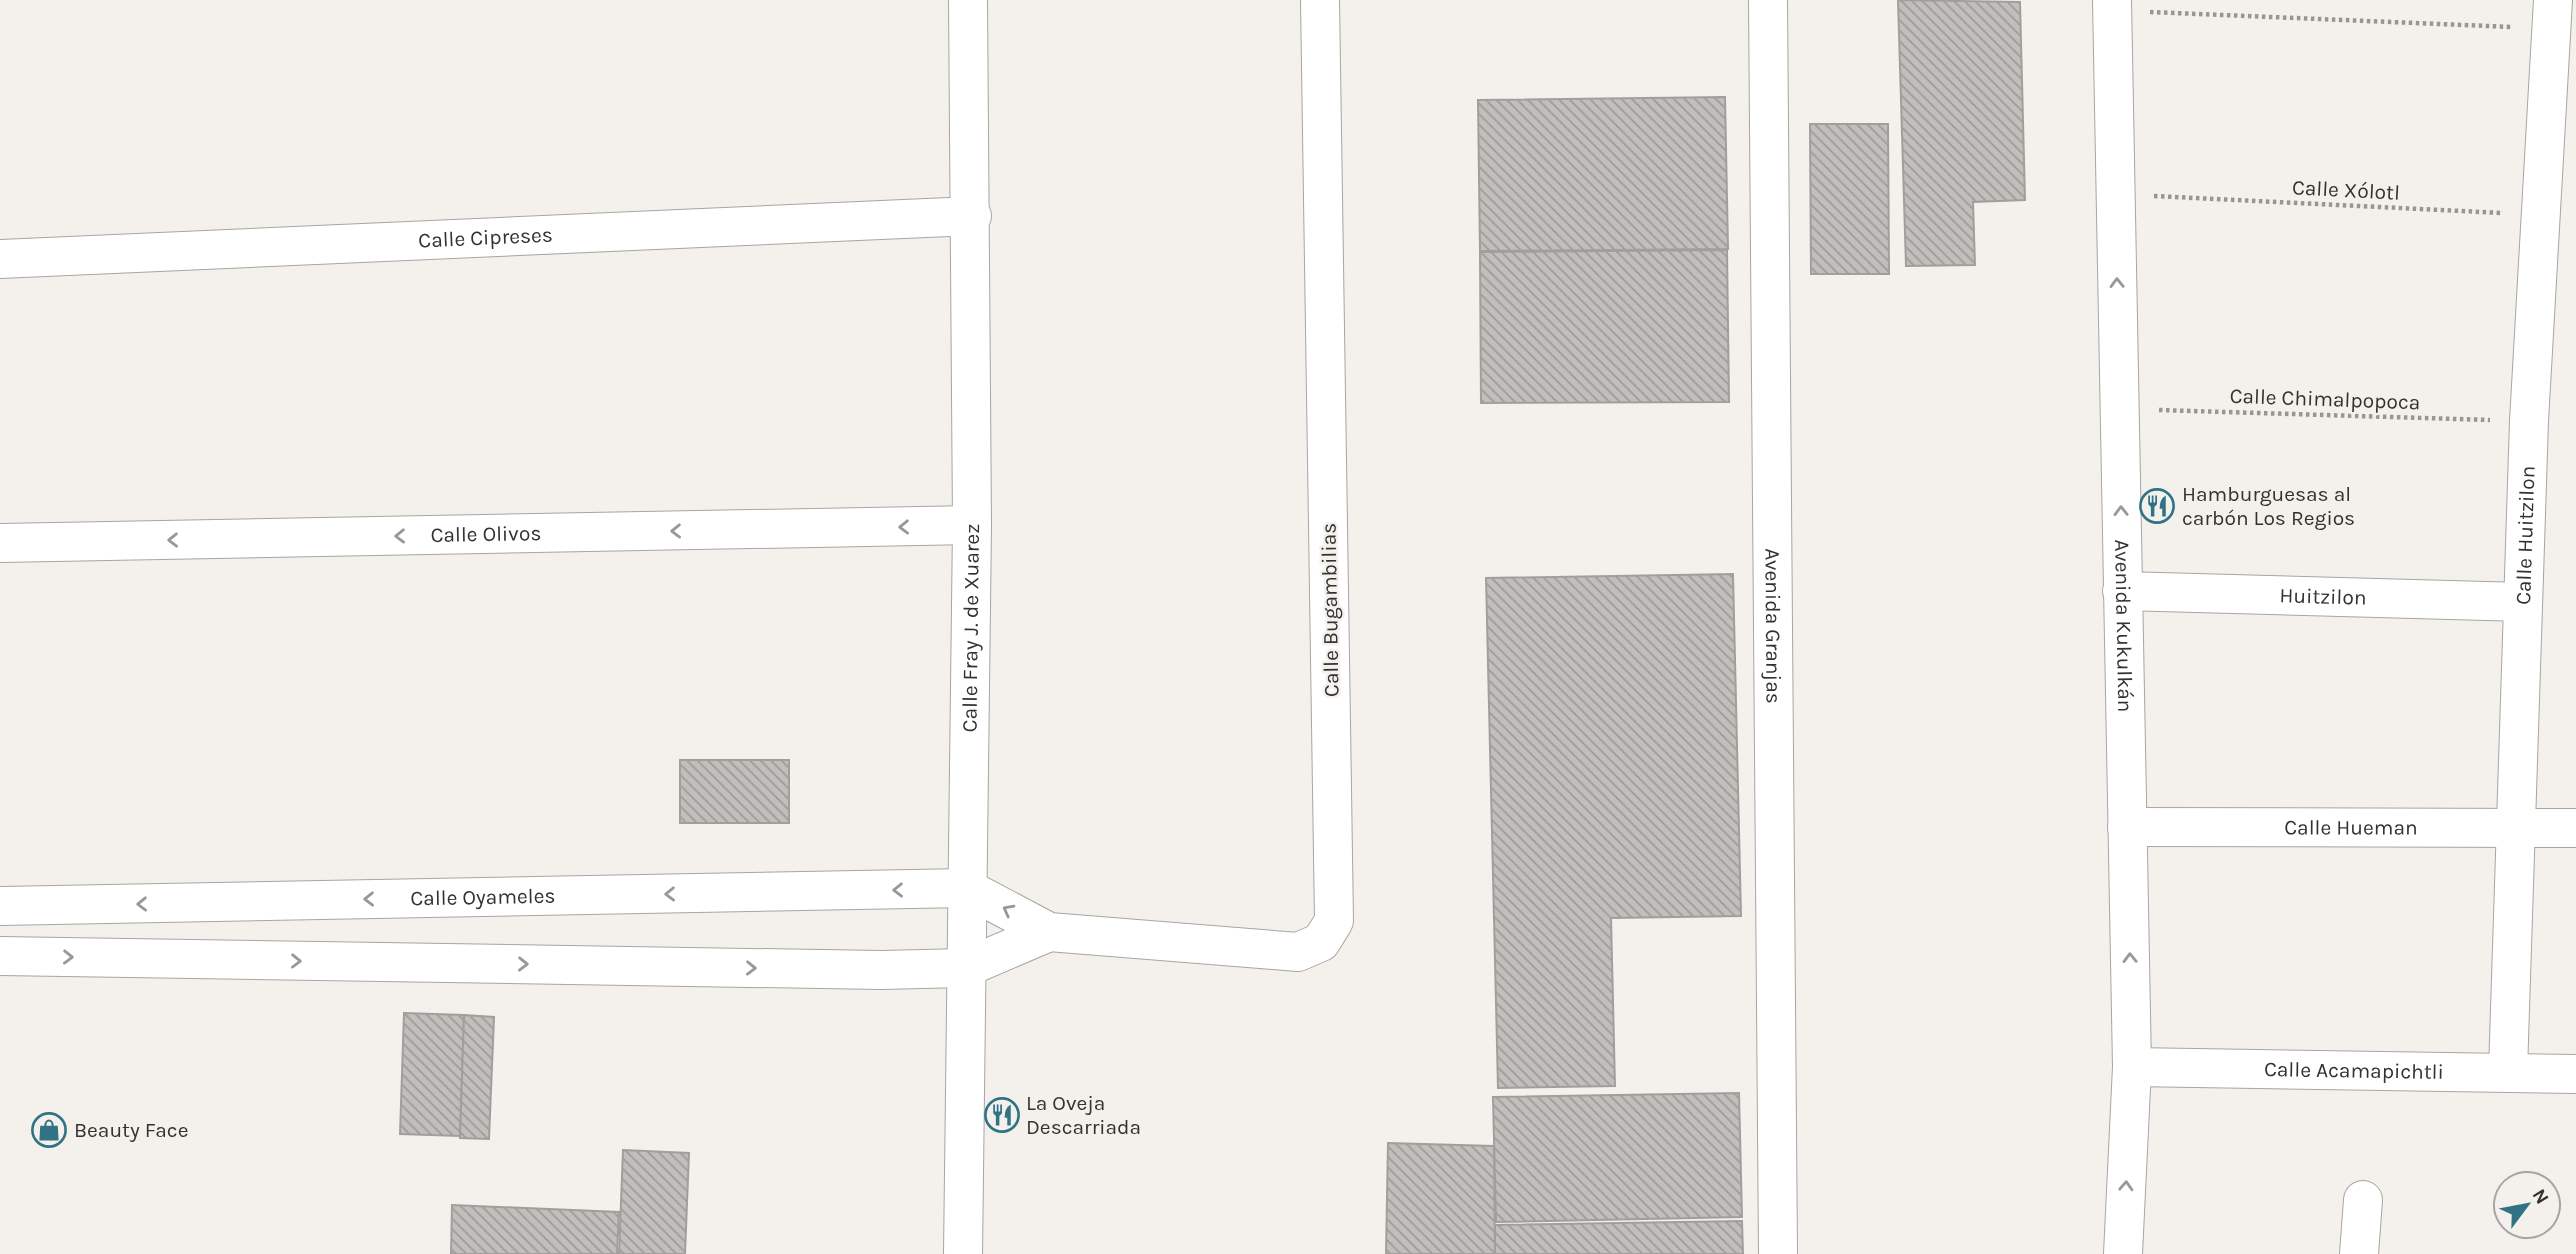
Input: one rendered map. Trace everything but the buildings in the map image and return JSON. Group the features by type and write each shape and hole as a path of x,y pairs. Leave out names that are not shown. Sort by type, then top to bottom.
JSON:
{"street":[{"name":"Calle Fray J. de Xuarez","path":"963,1254 972,525 972,216 968,0"},
{"name":"Calle Bugambilias","path":"966,888 1049,932 1298,952 1321,942 1334,921 1320,0"},
{"name":"Avenida Granjas","path":"1768,0 1778,1254"},
{"name":"Avenida Kukulkán","path":"2112,5 2132,1067 2123,1254"},
{"name":"Calle Huitzilon","path":"2508,1071 2529,421 2552,15"},
{"name":"Calle Cipreses","path":"0,259 972,216"},
{"name":"Calle Olivos","path":"0,543 972,525"},
{"name":"Huitzilon","path":"2122,591 2523,602"},
{"name":"Calle Hueman","path":"2127,827 2576,828"},
{"name":"Calle Oyameles","path":"0,906 966,888"},
{"name":"Calle Bugambilias","path":"965,968 1049,932"},
{"path":"0,956 881,970 965,968"},
{"name":"Calle Acamapichtli","path":"2132,1067 2576,1074"},
{"path":"2358,1254 2363,1200"}],"path":[{"path":"2112,5 2552,15"},
{"name":"Calle Xólotl","path":"2115,194 2542,215"},
{"name":"Calle Chimalpopoca","path":"2119,409 2529,421"}],"place":[{"name":"Hamburguesas al carbón Los Regios","path":"2157,506"},
{"name":"La Oveja Descarriada","path":"1002,1115"},
{"name":"Beauty Face","path":"49,1130"}]}
